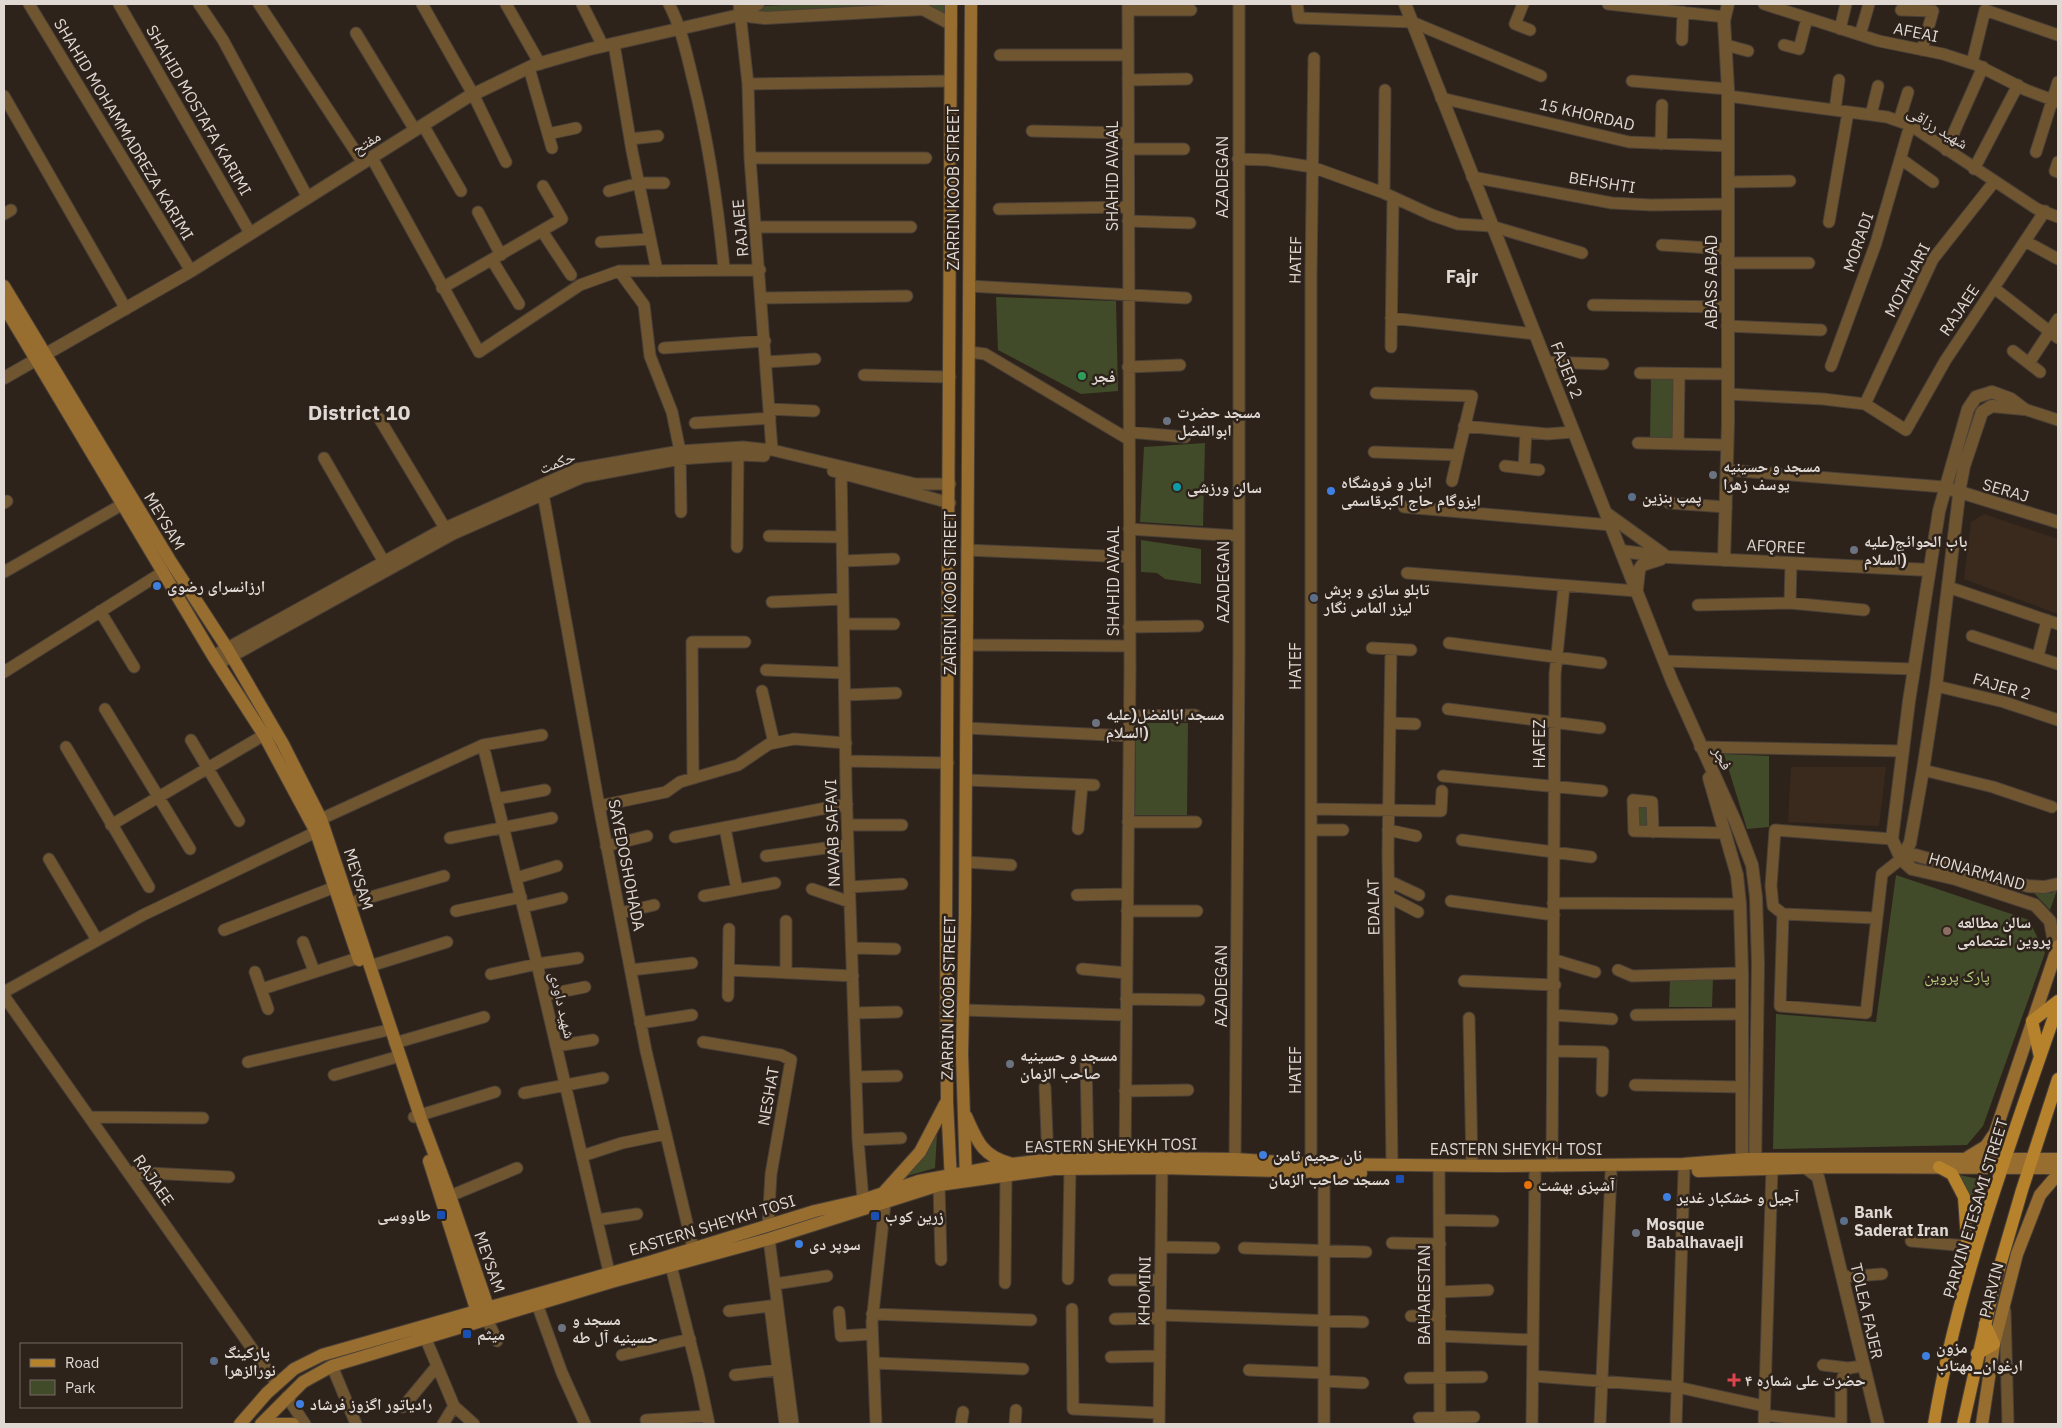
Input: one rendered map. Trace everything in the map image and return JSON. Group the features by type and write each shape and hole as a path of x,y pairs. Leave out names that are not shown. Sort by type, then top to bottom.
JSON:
{"main road":[{"name":"ZARRIN KOOB STREET","path":"947,1181 951,4"},
{"name":"ZARRIN KOOB STREET","path":"966,1176 963,1111 963,1010 966,862 970,4"},
{"name":"MEYSAM","path":"4,286 41,358 123,504 162,572 264,735 316,832 393,1058 450,1196 484,1313"},
{"name":"MEYSAM","path":"4,306 41,358 229,652 283,744 321,819 350,903 417,1117 484,1313"},
{"path":"950,432 953,437 960,441 968,436"},
{"path":"950,460 956,454 961,456 968,465"},
{"path":"1964,1157 1979,1152 1995,1133 2057,949"},
{"path":"2032,1021 2058,1001"},
{"name":"PARVIN ETESAMI STREET","path":"1934,1424 1969,1276 2004,1163 2058,1005"},
{"path":"2032,1021 2040,1057"},
{"path":"1963,1424 1996,1278 2058,1079"},
{"path":"884,1198 920,1152 947,1096 956,1096 963,1092"},
{"path":"963,1111 984,1149 1008,1169"},
{"name":"EASTERN SHEYKH TOSI","path":"1008,1169 1070,1169 1235,1159 1311,1164 1392,1165 1536,1174 1684,1172 1783,1158 1964,1157 2004,1163"},
{"name":"EASTERN SHEYKH TOSI","path":"262,1424 303,1382 332,1366 425,1337 484,1313 537,1304 770,1239 884,1198 966,1176 1048,1160 1125,1158 1162,1163 1324,1173 1472,1166 1682,1164 1718,1161 1749,1163 1772,1168 1939,1167 2004,1163"},
{"path":"2004,1163 2031,1163 2058,1159"},
{"path":"2031,1163 2058,1168"},
{"path":"1939,1167 1952,1174 1964,1198 1969,1276"},
{"name":"PARVIN","path":"1982,1424 1994,1344 2006,1296 2032,1211 2040,1195 2058,1174"},
{"name":"EASTERN SHEYKH TOSI","path":"240,1424 277,1384 294,1369 322,1355 484,1313 609,1272 768,1226 863,1200 884,1198"},
{"path":"1978,1354 1994,1344 1985,1324"},
{"path":"277,1384 287,1398"},
{"path":"269,1424 283,1422 293,1424"}],"street":[{"name":"SHAHID MOHAMMADREZA KARIMI","path":"29,4 191,271"},
{"name":"SHAHID MOSTAFA KARIMI","path":"119,4 250,233"},
{"path":"199,4 222,40 308,198"},
{"path":"259,4 368,161 479,352 580,285 619,271 760,270"},
{"path":"422,4 474,94 506,162"},
{"path":"506,4 534,66 552,148"},
{"path":"582,4 608,45 630,139 657,271"},
{"path":"669,4 680,28 708,142 724,269"},
{"path":"739,9 758,4"},
{"name":"AZADEGAN","path":"1235,1159 1239,536 1239,4"},
{"path":"1297,4 1299,18 1412,22 1541,76"},
{"name":"FAJER 2","path":"1405,4 1664,661 1700,747"},
{"path":"1523,4 1516,24 1530,30"},
{"path":"1608,4 1684,12 1727,7"},
{"name":"AFEAI","path":"1764,4 1860,35 1978,65 2056,101"},
{"path":"1840,29 1846,4"},
{"path":"1860,35 1869,4"},
{"path":"1128,7 1191,10"},
{"name":"SHAHID AVAAL","path":"1125,1158 1130,646 1128,7"},
{"name":"ABASS ABAD","path":"1724,560 1728,394 1727,7"},
{"name":"مفتح","path":"4,378 191,271 474,94 534,66 608,45 680,28 739,9"},
{"path":"739,9 765,18 923,9 951,24"},
{"name":"RAJAEE","path":"739,9 748,84 750,158 760,270 772,450"},
{"path":"1901,10 1933,11 1922,50"},
{"path":"1946,150 1978,65 1984,10 2058,34"},
{"path":"1682,40 1684,12"},
{"path":"1784,45 1799,50 1807,18"},
{"path":"356,33 461,191"},
{"path":"1726,45 1748,51"},
{"path":"1000,55 1128,55"},
{"name":"HATEF","path":"1311,1164 1312,167 1314,58"},
{"path":"1128,80 1187,79"},
{"path":"1835,110 1840,80"},
{"path":"748,84 950,81"},
{"name":"شهید رزاقی","path":"1632,81 1728,92 1871,115 1904,123 1994,182 2058,217"},
{"path":"2036,152 2056,101 2058,82"},
{"path":"1974,169 2018,85"},
{"path":"1871,115 1878,86"},
{"path":"1385,90 1389,195 1391,347"},
{"name":"MORADI","path":"1831,366 1876,243 1901,158 1908,92"},
{"path":"4,96 126,309"},
{"name":"15 KHORDAD","path":"1441,98 1630,142 1728,146"},
{"path":"1661,144 1662,105"},
{"path":"1829,222 1848,112"},
{"path":"548,134 576,128"},
{"path":"1032,131 1128,132"},
{"path":"630,139 658,136"},
{"path":"1128,149 1184,149"},
{"path":"750,158 926,158"},
{"path":"1901,158 1933,182"},
{"path":"1238,159 1268,160 1312,167 1389,195 1458,224 1492,226 1582,253"},
{"path":"2058,162 2055,171 2058,172"},
{"name":"BEHSHTI","path":"1472,177 1612,202 1651,205 1728,204"},
{"path":"1728,182 1790,181"},
{"name":"MOTAHARI","path":"1865,404 1933,259 1994,182"},
{"path":"609,191 639,183 664,183"},
{"path":"442,288 562,219 543,186"},
{"path":"999,209 1128,207"},
{"name":"RAJAEE","path":"1865,404 1906,430 1945,361 2044,211"},
{"path":"478,212 496,257 519,304"},
{"path":"1128,221 1190,223"},
{"path":"756,227 911,227"},
{"path":"542,231 570,275"},
{"path":"601,242 650,239"},
{"path":"2025,240 2058,259"},
{"path":"1662,245 1727,249"},
{"path":"1727,263 1809,264"},
{"path":"619,271 644,306 650,356 672,412 680,455 681,512"},
{"path":"969,286 1186,298"},
{"path":"1994,288 2054,335"},
{"path":"762,298 907,296"},
{"path":"1594,305 1727,306"},
{"path":"1391,318 1535,334"},
{"path":"2030,363 2054,335 2058,319"},
{"path":"1727,326 1821,330"},
{"path":"664,348 765,342"},
{"path":"2013,351 2040,372"},
{"path":"969,352 985,354 1128,436 1185,437"},
{"path":"766,362 815,359"},
{"path":"1546,362 1603,364"},
{"path":"1128,367 1180,365"},
{"path":"1640,373 1679,375 1728,374"},
{"path":"1678,444 1679,375"},
{"path":"864,376 950,377"},
{"path":"1901,859 1892,838 1914,669 1939,511 1945,488 1968,409 1976,397 1992,392 2010,399 2024,409"},
{"path":"1376,393 1472,396 1452,481"},
{"path":"1728,394 1823,399 1865,404"},
{"path":"1783,914 1780,1006 1866,1013 1875,918 1882,874 1901,859 1910,843 1936,686 1959,493 1964,466 1982,412 1992,406 2024,409 2058,420"},
{"path":"695,423 814,411"},
{"path":"379,418 445,528"},
{"path":"1464,426 1547,434 1574,432"},
{"path":"1524,467 1526,432"},
{"path":"1638,444 1727,446"},
{"name":"حکمت","path":"216,660 445,528 543,490 583,477 680,455 772,450 950,503"},
{"path":"737,547 738,451"},
{"name":"حکمت","path":"738,451 916,484 950,484"},
{"path":"1374,452 1458,455"},
{"path":"324,458 384,562"},
{"path":"1505,466 1539,470"},
{"name":"NAVAB SAFAVI","path":"841,469 848,845 858,1140 863,1200"},
{"path":"1727,470 1945,488"},
{"name":"SERAJ","path":"1945,488 2058,522"},
{"name":"حکمت","path":"229,652 453,534 543,490"},
{"name":"SAYEDOSHOHADA","path":"543,490 606,846 640,1023 693,1248"},
{"path":"1669,503 1726,507"},
{"path":"4,572 123,504"},
{"path":"1404,507 1609,519 1656,551 1670,557"},
{"path":"1129,529 1239,536"},
{"path":"769,536 842,537"},
{"path":"967,550 1129,557"},
{"name":"AFQREE","path":"1621,551 1670,557 1929,570"},
{"path":"1407,573 1637,591 1639,570 1642,565 1670,557"},
{"path":"842,561 894,559"},
{"path":"1790,604 1791,563"},
{"path":"4,672 162,572"},
{"name":"HAFEZ","path":"1552,1166 1555,985 1553,852 1555,721 1557,656 1564,586"},
{"path":"1948,587 2053,622 2038,656"},
{"path":"772,602 843,599"},
{"path":"1698,605 1790,604 1864,610"},
{"path":"100,611 134,667"},
{"path":"844,624 894,624"},
{"path":"1130,627 1198,626"},
{"path":"1972,636 2058,664"},
{"path":"693,777 692,642 745,642"},
{"path":"1449,643 1601,663"},
{"path":"966,645 1130,646"},
{"path":"1372,648 1410,650"},
{"name":"EDALAT","path":"1392,649 1388,830 1392,1165"},
{"path":"1664,661 1914,669"},
{"path":"766,670 844,673"},
{"name":"FAJER 2","path":"1936,686 2004,702 2058,720"},
{"path":"762,691 774,744"},
{"path":"845,695 896,693"},
{"path":"105,709 157,798 190,849"},
{"path":"1448,709 1600,728"},
{"path":"1129,716 1195,715"},
{"path":"1390,723 1415,724"},
{"path":"966,728 1129,736"},
{"path":"111,825 264,735"},
{"path":"321,819 483,745 542,735"},
{"path":"599,806 666,792 680,782 693,777 738,765 768,744 794,739 846,743"},
{"path":"191,740 239,821"},
{"name":"شهید داودی","path":"483,745 537,964 609,1272"},
{"path":"66,747 149,887"},
{"path":"1700,747 1903,752"},
{"name":"فجر","path":"1700,747 1737,875 1740,904 1742,973 1742,1088 1748,1135 1749,1163"},
{"name":"فجر","path":"1700,747 1736,823 1753,873 1758,964 1748,1135"},
{"path":"846,760 948,763"},
{"path":"1923,770 1993,787 2052,808"},
{"path":"1443,776 1602,791"},
{"path":"966,780 1088,785 1078,829"},
{"path":"496,799 545,790"},
{"path":"1311,810 1389,809 1441,811 1442,791"},
{"path":"675,837 847,804"},
{"path":"450,838 552,818"},
{"path":"1128,822 1196,822"},
{"path":"848,825 902,825"},
{"path":"725,828 737,890"},
{"path":"1311,830 1343,830"},
{"path":"1388,830 1416,836"},
{"path":"1875,918 1783,914 1773,906 1771,886 1775,830 1892,838"},
{"path":"4,992 143,915 316,832"},
{"path":"1653,832 1724,834"},
{"path":"606,846 647,836"},
{"path":"1462,840 1591,857"},
{"path":"766,856 848,845"},
{"name":"HONARMAND","path":"2057,949 2050,921 2034,906 1956,879 1912,869 1901,859 1915,854 2028,886 2044,887 2058,884"},
{"path":"49,859 97,940"},
{"path":"966,862 1012,865"},
{"path":"516,878 557,866"},
{"path":"350,903 444,876"},
{"path":"1388,881 1418,895"},
{"path":"704,896 775,883"},
{"path":"850,887 902,884"},
{"path":"2024,901 2028,886"},
{"path":"224,930 335,888"},
{"path":"812,890 850,902"},
{"path":"1077,895 1127,894"},
{"path":"1389,897 1418,912"},
{"path":"456,911 562,898"},
{"path":"1452,901 1554,915"},
{"path":"1553,903 1740,904"},
{"path":"620,913 654,905"},
{"path":"1127,911 1197,911"},
{"path":"786,921 786,973"},
{"path":"728,996 729,929"},
{"path":"303,942 314,971"},
{"path":"370,966 447,942"},
{"path":"852,948 894,949"},
{"path":"262,989 358,958"},
{"path":"491,974 537,964 578,958"},
{"path":"1555,960 1595,972"},
{"path":"631,970 692,962"},
{"path":"1082,969 1126,973"},
{"path":"729,970 853,976"},
{"path":"1618,970 1632,976 1742,973"},
{"path":"255,972 268,1009"},
{"path":"1464,981 1555,985"},
{"path":"544,995 585,987"},
{"name":"RAJAEE","path":"4,996 277,1384"},
{"path":"1126,999 1199,1000"},
{"path":"963,1010 1126,1015"},
{"path":"854,1013 897,1012"},
{"path":"1636,1015 1742,1014"},
{"path":"640,1023 692,1015"},
{"path":"1554,1015 1612,1019"},
{"path":"395,1044 484,1017"},
{"path":"1470,1018 1472,1166"},
{"path":"248,1062 384,1031"},
{"path":"556,1046 593,1040"},
{"name":"NESHAT","path":"703,1042 781,1055 791,1060 771,1174 768,1226"},
{"path":"1553,1051 1602,1052 1602,1091"},
{"path":"334,1075 393,1058"},
{"path":"1086,1062 1088,1158"},
{"path":"856,1077 896,1076"},
{"path":"524,1093 603,1078"},
{"path":"1635,1085 1742,1088"},
{"path":"1045,1087 1048,1160"},
{"path":"1125,1092 1188,1090"},
{"path":"417,1117 495,1092"},
{"path":"90,1118 204,1118"},
{"path":"582,1156 622,1143 666,1134"},
{"path":"1718,1161 1735,1151 1748,1135 1765,1151 1783,1158"},
{"path":"858,1140 901,1138"},
{"name":"KHOMINI","path":"1159,1419 1162,1163"},
{"path":"450,1196 518,1168"},
{"path":"1772,1168 1764,1406 1768,1420 1837,1424"},
{"name":"TOLEA FAJER","path":"1806,1168 1818,1177 1878,1424"},
{"path":"1005,1283 1008,1169"},
{"path":"1068,1280 1070,1169"},
{"name":"BAHARESTAN","path":"1439,1169 1440,1421"},
{"path":"128,1172 230,1177"},
{"path":"1676,1424 1684,1172"},
{"path":"1324,1173 1324,1424"},
{"path":"1600,1424 1600,1382 1611,1173"},
{"path":"1532,1424 1536,1174"},
{"path":"940,1260 947,1181"},
{"path":"876,1424 872,1314 884,1198"},
{"path":"596,1220 637,1214"},
{"path":"1440,1220 1492,1221"},
{"path":"770,1239 793,1424"},
{"path":"1911,1241 1967,1246"},
{"path":"1392,1243 1440,1244"},
{"path":"1161,1246 1214,1248"},
{"path":"1244,1248 1366,1252"},
{"path":"646,1420 708,1420 671,1266"},
{"path":"1842,1277 1882,1274"},
{"path":"775,1284 827,1276"},
{"path":"1114,1280 1160,1280"},
{"path":"1440,1292 1488,1290"},
{"path":"2006,1296 2008,1424"},
{"path":"537,1304 562,1373 585,1424"},
{"path":"729,1311 770,1306 776,1370 785,1424"},
{"path":"1072,1309 1073,1409 1159,1419"},
{"path":"839,1312 841,1336 872,1334"},
{"path":"484,1313 497,1341"},
{"path":"872,1314 1031,1320"},
{"path":"1115,1319 1160,1316 1363,1322"},
{"path":"1412,1316 1440,1316"},
{"path":"1440,1336 1533,1340"},
{"path":"425,1337 454,1406 474,1424"},
{"path":"622,1356 690,1339"},
{"path":"1111,1357 1160,1356"},
{"path":"874,1363 1023,1368"},
{"path":"1823,1365 1848,1368 1864,1366"},
{"path":"332,1366 356,1424"},
{"path":"403,1407 437,1366"},
{"path":"1841,1424 1841,1388 1843,1376 1848,1368"},
{"path":"735,1376 776,1370"},
{"path":"1249,1370 1324,1377 1363,1383"},
{"path":"1410,1378 1482,1376"},
{"path":"1533,1376 1678,1387 1764,1406"},
{"path":"287,1398 306,1424"},
{"path":"443,1424 454,1406"},
{"path":"1015,1424 1016,1410"},
{"path":"961,1424 963,1412"},
{"path":"1419,1418 1440,1421 1474,1417"}],"shaded area":[{"path":"1984,514 2058,539 2058,614 1964,579 1971,522"},
{"path":"1791,767 1886,767 1879,826 1788,822"}],"green space":[{"path":"806,4 945,4 944,16 926,6 750,14 760,6"},
{"path":"996,297 1116,301 1118,391 1081,394 998,350"},
{"path":"1651,377 1676,379 1673,439 1650,439"},
{"path":"1205,443 1203,526 1140,522 1144,447"},
{"path":"1141,540 1201,549 1201,584 1165,579 1157,573 1141,572"},
{"path":"1136,723 1188,723 1187,815 1135,815"},
{"path":"1724,754 1769,756 1769,827 1747,829"},
{"path":"1636,804 1649,805 1650,829 1637,827"},
{"name":"پارک پروین","path":"1896,875 2029,920 2045,953 1983,1126 1967,1145 1773,1149 1776,1014 1876,1022"},
{"path":"2057,890 2050,910 2034,893 2051,893"},
{"path":"1713,979 1712,1007 1669,1007 1670,980"},
{"path":"937,1133 935,1168 907,1176"},
{"path":"1959,1175 1984,1180 1969,1236"}],"place":[{"name":"فجر","path":"1082,376"},
{"name":"مسجد حضرت ابوالفضل","path":"1167,421"},
{"name":"مسجد و حسینیه یوسف زهرا","path":"1713,475"},
{"name":"سالن ورزشی","path":"1177,487"},
{"name":"انبار و فروشگاه ایزوگام حاج اکبرقاسمی","path":"1331,491"},
{"name":"پمپ بنزین","path":"1632,497"},
{"name":"باب الحوائج(علیه السلام)","path":"1854,550"},
{"name":"ارزانسرای رضوی","path":"157,586"},
{"name":"تابلو سازی و برش لیزر الماس نگار","path":"1314,598"},
{"name":"مسجد ابالفضل(علیه السلام)","path":"1096,723"},
{"name":"سالن مطالعه پروین اعتصامی","path":"1947,931"},
{"name":"مسجد و حسینیه صاحب الزمان","path":"1010,1064"},
{"name":"نان حجیم ثامن","path":"1263,1155"},
{"name":"مسجد صاحب الزمان","path":"1400,1179"},
{"name":"آشپزی بهشت","path":"1528,1185"},
{"name":"آجیل و خشکبار غدیر","path":"1667,1197"},
{"name":"طاووسی","path":"441,1215"},
{"name":"زرین کوب","path":"875,1216"},
{"name":"Bank Saderat Iran","path":"1844,1221"},
{"name":"Mosque Babalhavaeji","path":"1636,1233"},
{"name":"سوپر دی","path":"799,1244"},
{"name":"مسجد و حسینیه آل طه","path":"562,1328"},
{"name":"میثم","path":"467,1334"},
{"name":"مزون ارغوان_مهتاب","path":"1926,1356"},
{"name":"پارکینگ نورالزهرا","path":"214,1361"},
{"name":"حضرت علی شماره ۴","path":"1734,1380"},
{"name":"رادیاتور اگزوز فرشاد","path":"300,1404"}],"district":[{"name":"Fajr","path":"1462,277"},
{"name":"District 10","path":"359,413"}]}
